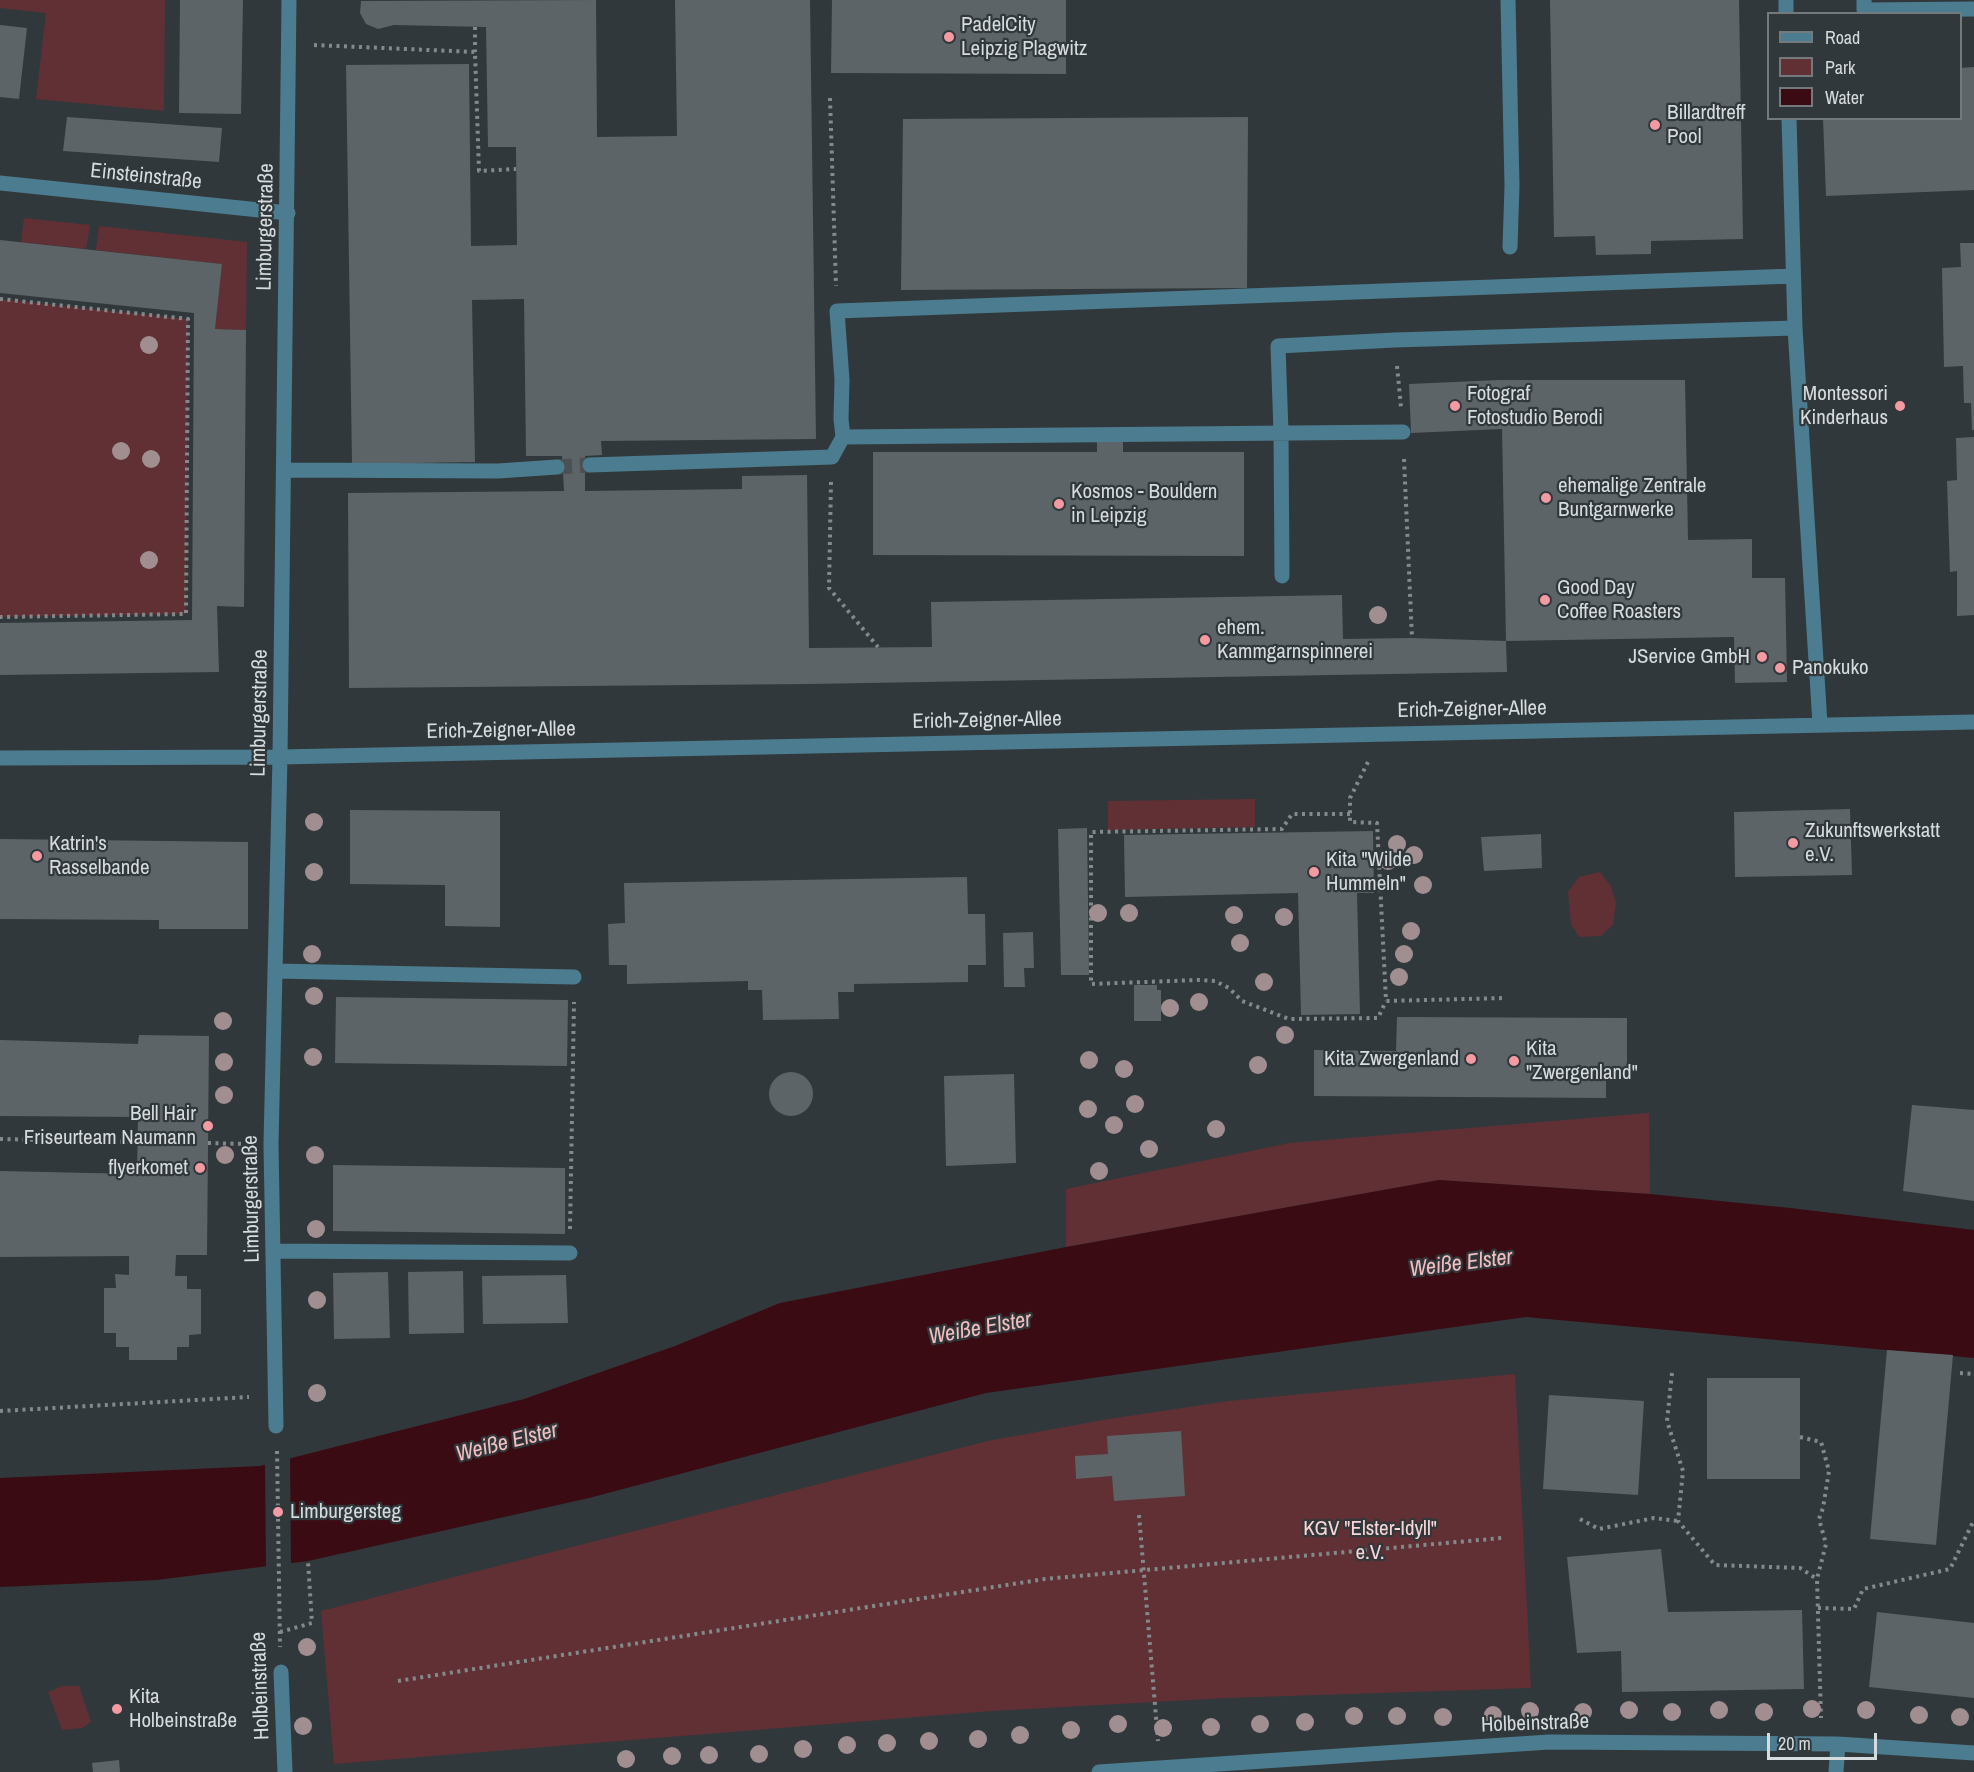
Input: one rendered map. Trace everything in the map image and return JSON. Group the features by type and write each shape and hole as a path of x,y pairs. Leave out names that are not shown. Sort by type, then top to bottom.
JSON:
{"street":[{"name":"Limburgerstraße","path":"276,1426 271,1144 285,470 289,0"},
{"path":"1508,0 1512,186 1510,247"},
{"path":"1864,0 1864,10 1974,9"},
{"path":"1789,120 1795,328 1820,724"},
{"name":"Einsteinstraße","path":"0,183 288,213"},
{"path":"590,465 831,457 843,437 837,311 1793,276"},
{"path":"1282,576 1278,346 1395,340 1795,328"},
{"path":"843,437 1403,432"},
{"path":"285,470 486,471 557,467"},
{"name":"Erich-Zeigner-Allee","path":"0,758 280,757 1974,722"},
{"path":"275,971 574,977"},
{"path":"273,1251 570,1253"},
{"name":"Holbeinstraße","path":"281,1672 285,1772"},
{"name":"Holbeinstraße","path":"1099,1772 1549,1742 1838,1744 1974,1753"},
{"path":"1836,1772 1838,1744"}],"path":[{"path":"475,27 478,171 516,169"},
{"path":"289,44 475,52"},
{"path":"830,98 837,311"},
{"path":"0,299 188,319 186,614 0,617"},
{"path":"1395,340 1403,432 1412,638"},
{"path":"831,457 830,588 878,647"},
{"path":"1350,814 1292,814 1282,829 1091,832 1091,984 1215,981 1230,988 1242,1001 1289,1019 1378,1018 1386,1001 1377,823 1350,822 1350,814 1350,798 1381,733"},
{"path":"570,1253 574,977"},
{"path":"1386,1001 1505,998"},
{"path":"0,1139 138,1142"},
{"path":"208,1143 271,1144"},
{"path":"1672,1373 1667,1421 1683,1471 1678,1521"},
{"path":"1960,1373 1974,1374"},
{"path":"0,1411 276,1395"},
{"name":"Holbeinstraße","path":"276,1426 281,1672"},
{"path":"1800,1437 1821,1442 1829,1471 1819,1519 1826,1544 1817,1579 1821,1744"},
{"path":"1139,1515 1156,1702 1159,1768"},
{"path":"1580,1519 1599,1529 1654,1518 1678,1521 1715,1565 1800,1568 1817,1579"},
{"path":"1818,1608 1854,1609 1863,1589 1950,1569 1974,1520"},
{"path":"398,1681 1045,1579 1502,1538"},
{"path":"280,1632 312,1623 308,1561"}],"green space":[{"path":"0,0 165,0 164,111 36,99 46,13 0,8"},
{"path":"24,218 90,225 86,249 21,242"},
{"path":"99,226 247,242 246,330 215,329 222,264 96,250"},
{"path":"0,299 188,319 186,614 0,617"},
{"path":"1255,799 1255,827 1108,830 1108,801"},
{"path":"1600,872 1611,886 1616,903 1613,925 1601,936 1579,937 1571,924 1568,892 1579,877"},
{"path":"1649,1113 1650,1194 1439,1180 1066,1247 1066,1189 1290,1143"},
{"name":"KGV \"Elster-Idyll\" e.V.","path":"1515,1374 1531,1688 1227,1698 991,1711 334,1764 321,1611 988,1441 1109,1419 1229,1401"},
{"path":"63,1686 79,1686 91,1722 82,1728 62,1730 48,1692"}],"water":[{"name":"Weiße Elster","path":"1439,1180 1650,1194 1974,1230 1974,1358 1526,1317 986,1393 589,1498 308,1561 157,1580 0,1587 0,1478 260,1466 524,1399 675,1346 780,1303 1061,1248"}],"pier":[{"name":"Limburgersteg","path":"290,1455 291,1566 266,1569 265,1461"}],"building":[{"path":"180,0 243,0 241,114 179,113"},
{"path":"596,0 597,137 677,136 675,0 810,0 816,439 601,441 602,455 585,456 585,491 742,489 742,476 807,475 809,648 932,647 931,602 1342,595 1343,639 1412,638 1506,641 1507,672 809,684 349,688 348,493 564,491 562,456 526,456 524,299 472,300 475,462 352,464 346,65 469,64 471,246 517,245 516,147 488,147 486,27 394,25 378,29 366,24 360,13 361,1"},
{"name":"PadelCity Leipzig Plagwitz","path":"832,0 1066,0 1066,74 831,73"},
{"path":"1550,0 1739,0 1743,239 1651,241 1651,254 1596,255 1595,236 1554,237"},
{"path":"0,25 27,28 19,99 0,97"},
{"path":"1974,67 1974,190 1826,196 1823,120 1962,120 1962,68"},
{"path":"67,117 222,128 219,162 63,151"},
{"path":"1248,117 1247,288 901,290 903,119"},
{"path":"0,240 222,264 215,329 246,330 244,607 217,606 219,672 0,675 0,623 192,620 194,313 0,293"},
{"path":"1960,243 1974,243 1974,430 1972,430 1971,403 1964,403 1963,366 1944,367 1942,268 1961,267"},
{"name":"ehemalige Zentrale Buntgarnwerke","path":"1499,380 1685,380 1688,540 1752,539 1752,578 1785,578 1787,682 1735,683 1734,637 1506,641 1502,429 1411,433 1409,384"},
{"path":"1974,437 1974,615 1957,616 1957,571 1950,572 1947,481 1957,480 1956,438"},
{"name":"Kosmos - Bouldern in Leipzig","path":"1097,441 1123,441 1123,452 1244,452 1244,556 873,555 873,452 1097,452"},
{"name":"Zukunftswerkstatt e.V.","path":"1850,809 1852,875 1735,877 1734,812"},
{"path":"350,810 500,811 500,927 445,926 445,885 350,884"},
{"path":"1087,828 1089,975 1061,975 1058,829"},
{"path":"1373,831 1374,893 1357,893 1360,1014 1301,1015 1298,893 1125,897 1124,835"},
{"path":"1541,834 1542,868 1484,871 1481,837"},
{"path":"0,839 248,842 248,929 159,929 159,920 0,919"},
{"path":"967,877 968,914 985,914 986,965 968,965 968,982 854,984 854,992 838,992 839,1019 763,1020 762,990 748,990 748,981 627,984 627,965 609,965 608,924 625,923 624,883"},
{"path":"1033,932 1034,968 1024,968 1025,987 1004,987 1003,933"},
{"path":"1134,985 1157,985 1157,990 1161,990 1161,1021 1134,1021"},
{"path":"336,997 568,1000 567,1066 335,1063"},
{"name":"Kita Zwergenland","path":"1397,1017 1627,1018 1627,1068 1606,1068 1606,1098 1314,1096 1314,1050 1396,1051"},
{"path":"139,1035 209,1036 207,1255 176,1255 175,1276 187,1276 187,1289 201,1289 201,1334 189,1335 189,1347 177,1347 177,1360 129,1360 129,1347 116,1347 116,1333 104,1333 104,1288 116,1288 115,1274 129,1275 129,1256 0,1257 0,1171 137,1174 138,1117 0,1116 0,1040 138,1044"},
{"path":"791,1072 807,1078 813,1094 807,1110 791,1116 775,1110 769,1094 775,1078"},
{"path":"1014,1074 1016,1163 946,1166 944,1076"},
{"path":"1912,1105 1974,1110 1974,1201 1903,1191"},
{"path":"333,1165 565,1168 565,1234 333,1231"},
{"path":"463,1271 464,1333 409,1334 408,1272"},
{"path":"388,1272 390,1338 334,1339 333,1273"},
{"path":"566,1275 568,1323 483,1324 482,1276"},
{"path":"1887,1350 1953,1355 1936,1545 1870,1539"},
{"path":"1707,1378 1800,1378 1800,1479 1707,1479"},
{"path":"1549,1395 1644,1401 1638,1495 1543,1489"},
{"path":"1181,1431 1185,1496 1114,1501 1112,1476 1076,1479 1075,1456 1108,1454 1107,1436"},
{"path":"1661,1549 1668,1612 1802,1610 1804,1689 1622,1692 1621,1651 1577,1653 1567,1557"},
{"path":"1877,1612 1974,1623 1974,1698 1869,1687"},
{"path":"119,1760 120,1772 93,1772 92,1763"}],"tunnel":[{"path":"557,467 590,465"}],"place":[{"name":"PadelCity Leipzig Plagwitz","path":"949,37"},
{"name":"Billardtreff Pool","path":"1655,125"},
{"name":"Fotograf Fotostudio Berodi","path":"1455,406"},
{"name":"Montessori Kinderhaus","path":"1900,406"},
{"name":"ehemalige Zentrale Buntgarnwerke","path":"1546,498"},
{"name":"Kosmos - Bouldern in Leipzig","path":"1059,504"},
{"name":"Good Day Coffee Roasters","path":"1545,600"},
{"name":"ehem. Kammgarnspinnerei","path":"1205,640"},
{"name":"JService GmbH","path":"1762,657"},
{"name":"Panokuko","path":"1780,668"},
{"name":"Zukunftswerkstatt e.V.","path":"1793,843"},
{"name":"Katrin's Rasselbande","path":"37,856"},
{"name":"Kita \"Wilde Hummeln\"","path":"1314,872"},
{"name":"Kita Zwergenland","path":"1471,1059"},
{"name":"Kita \"Zwergenland\"","path":"1514,1061"},
{"name":"Bell Hair Friseurteam Naumann","path":"208,1126"},
{"name":"flyerkomet","path":"200,1168"},
{"name":"Limburgersteg","path":"278,1512"},
{"name":"Kita Holbeinstraße","path":"117,1709"}]}
